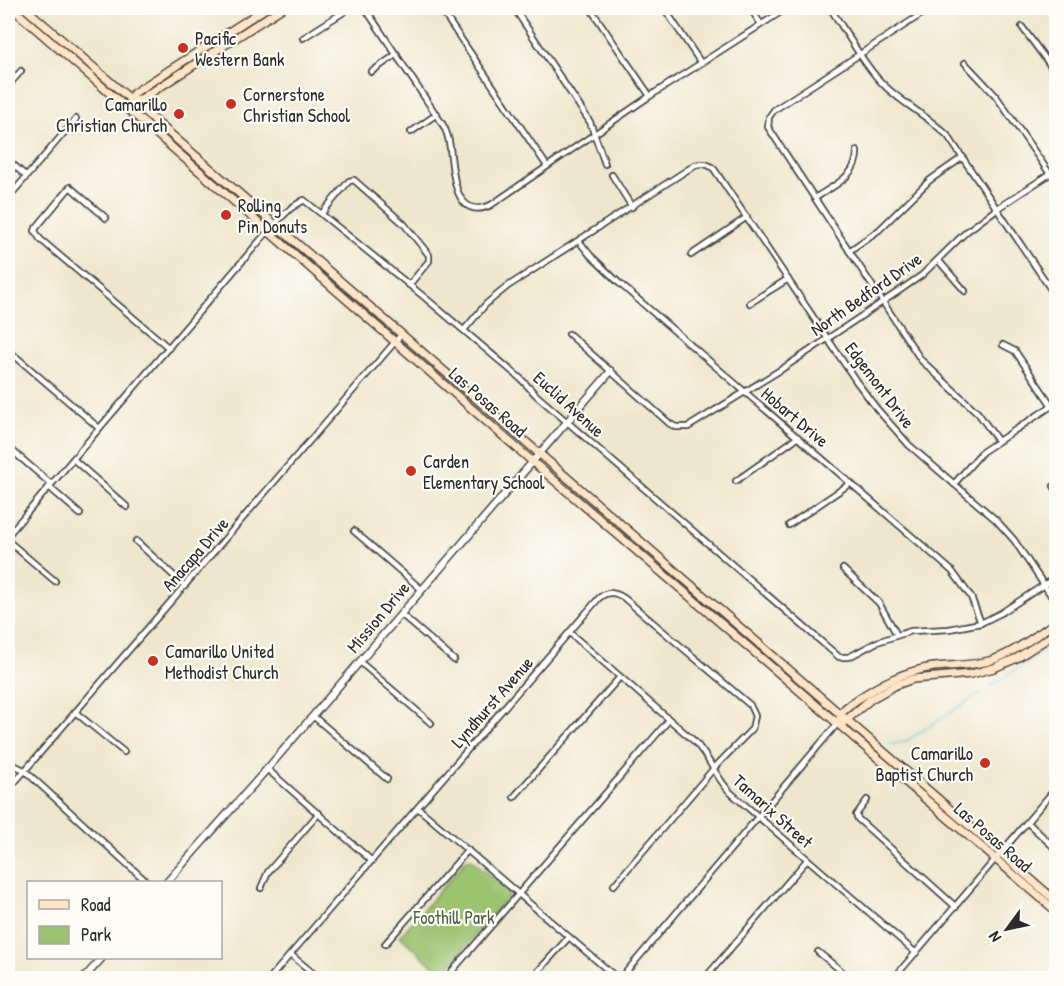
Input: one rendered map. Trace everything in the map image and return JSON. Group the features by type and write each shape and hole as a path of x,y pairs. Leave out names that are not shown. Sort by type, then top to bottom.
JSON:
{"main road":[{"name":"Las Posas Road","path":"12,8 125,106 402,335 848,720 1056,911"},
{"name":"Las Posas Road","path":"25,8 131,100 396,342 533,462 838,723 999,857 1056,901"},
{"path":"125,106 134,93 266,8"},
{"path":"131,100 139,100 149,94 282,8"},
{"path":"1056,622 1010,652 990,660 958,666 927,668 889,679 851,704 840,714 838,723 848,720 871,699 896,685 913,679 971,674 994,668 1017,658 1056,633"}],"street":[{"path":"303,38 350,8"},
{"path":"365,8 437,114 448,137 451,171 456,186 463,200 475,209 482,209 491,204 650,96 787,8"},
{"path":"440,8 547,166"},
{"path":"514,8 595,133 605,164"},
{"path":"590,8 650,96"},
{"path":"664,8 701,63"},
{"path":"750,8 761,24"},
{"path":"830,8 883,85 896,97 939,126 998,208 1056,297"},
{"path":"931,8 771,113 768,127 921,360 978,413 998,441"},
{"path":"1023,27 1056,73"},
{"path":"371,72 397,54"},
{"path":"965,63 1002,104 1050,174"},
{"path":"8,86 21,71"},
{"path":"411,132 437,114"},
{"path":"8,198 76,119"},
{"path":"814,198 851,173 857,163 857,151"},
{"path":"849,250 879,230 919,189 963,157"},
{"path":"8,160 27,176"},
{"name":"Edgemont Drive","path":"632,207 696,165 706,165 714,169 856,381 893,428 909,445 996,520 1014,540 1056,603"},
{"name":"North Bedford Drive","path":"611,371 670,424 682,428 700,420 745,393 916,280 966,232 1056,170"},
{"path":"464,330 497,294 632,207 612,175"},
{"path":"322,213 349,181 354,180 404,224 429,255 429,261 409,285"},
{"path":"106,218 70,187 35,231 40,239 169,348"},
{"name":"Euclid Avenue","path":"272,227 291,208 302,200 306,200 464,330 829,649 843,657 849,657 870,645 897,635"},
{"path":"691,255 747,217"},
{"path":"8,535 272,227"},
{"name":"Hobart Drive","path":"579,241 599,265 952,571 971,597 981,623"},
{"path":"938,260 965,291"},
{"path":"750,303 788,279"},
{"path":"568,334 611,371"},
{"name":"Anacapa Drive","path":"8,790 402,335"},
{"path":"954,484 976,459 998,441 1054,404 1015,351 1003,345"},
{"path":"8,350 99,428"},
{"name":"Mission Drive","path":"168,881 314,716 611,371"},
{"path":"736,481 798,437"},
{"path":"8,447 80,514"},
{"path":"73,459 127,507"},
{"path":"789,525 851,483"},
{"path":"354,531 421,589"},
{"path":"8,541 55,581"},
{"path":"136,541 184,586"},
{"path":"843,569 879,603 889,616 897,635 917,630 981,623 1001,613 1056,577"},
{"name":"Lyndhurst Avenue","path":"270,978 599,598 608,593 624,598 750,705 755,717 752,729 714,767"},
{"path":"401,614 454,660"},
{"name":"Tamarix Street","path":"570,633 700,747 724,786 915,953"},
{"path":"360,662 431,723"},
{"path":"514,797 620,677"},
{"path":"75,712 124,752"},
{"path":"314,716 387,779"},
{"path":"446,978 669,720"},
{"path":"418,808 619,978 759,818 838,723"},
{"path":"8,767 16,766 24,770 146,881"},
{"path":"614,885 714,767"},
{"path":"267,770 372,861"},
{"path":"894,978 1056,788"},
{"path":"867,800 856,815 858,819 956,907"},
{"path":"261,888 268,872 319,813"},
{"path":"1028,823 1056,849"},
{"path":"385,944 468,850"},
{"path":"705,978 807,860"},
{"path":"532,978 569,937"},
{"path":"818,952 850,978"},
{"path":"291,955 319,978"},
{"path":"84,978 100,959"}],"green space":[{"name":"Foothill Park","path":"467,859 471,859 508,891 509,895 442,974 400,936"}],"waterway":[{"path":"991,686 1056,643"},
{"path":"887,745 905,742 982,692"}],"place":[{"name":"Pacific Western Bank","path":"183,48"},
{"name":"Cornerstone Christian School","path":"231,104"},
{"name":"Camarillo Christian Church","path":"179,114"},
{"name":"Rolling Pin Donuts","path":"226,215"},
{"name":"Carden Elementary School","path":"411,471"},
{"name":"Camarillo United Methodist Church","path":"153,661"},
{"name":"Camarillo Baptist Church","path":"985,763"}]}
